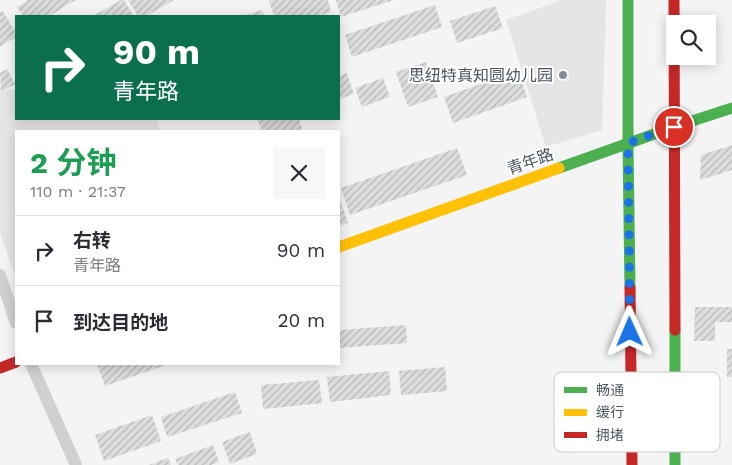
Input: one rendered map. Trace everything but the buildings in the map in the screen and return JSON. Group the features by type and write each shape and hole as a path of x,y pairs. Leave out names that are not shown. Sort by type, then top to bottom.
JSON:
{"main road":[{"path":"628,0 631,372"},
{"path":"674,0 675,372"},
{"name":"青年路","path":"340,247 628,143 732,108"},
{"path":"0,368 15,362"},
{"path":"632,452 632,465"},
{"path":"675,452 675,465"}],"street":[{"path":"0,275 15,320"},
{"path":"31,365 76,465"}],"shaded area":[{"name":"思纽特真知圆幼儿园","path":"562,0 606,0 602,130 546,147 506,20"},
{"path":"15,89 15,120 157,120 160,130 15,130 15,275 0,233 0,91"}],"traffic: fast":[{"path":"628,0 630,288"},
{"path":"559,168 732,108"},
{"path":"675,330 675,372"},
{"path":"675,452 675,465"}],"traffic: slow":[{"path":"340,247 559,168"}],"traffic: jam":[{"path":"674,0 675,330"},
{"path":"630,288 631,372"},
{"path":"0,368 15,362"},
{"path":"632,452 632,465"}],"place":[{"name":"思纽特真知圆幼儿园","path":"563,75"}],"route":[{"path":"630,332 628,143 674,127"}]}
